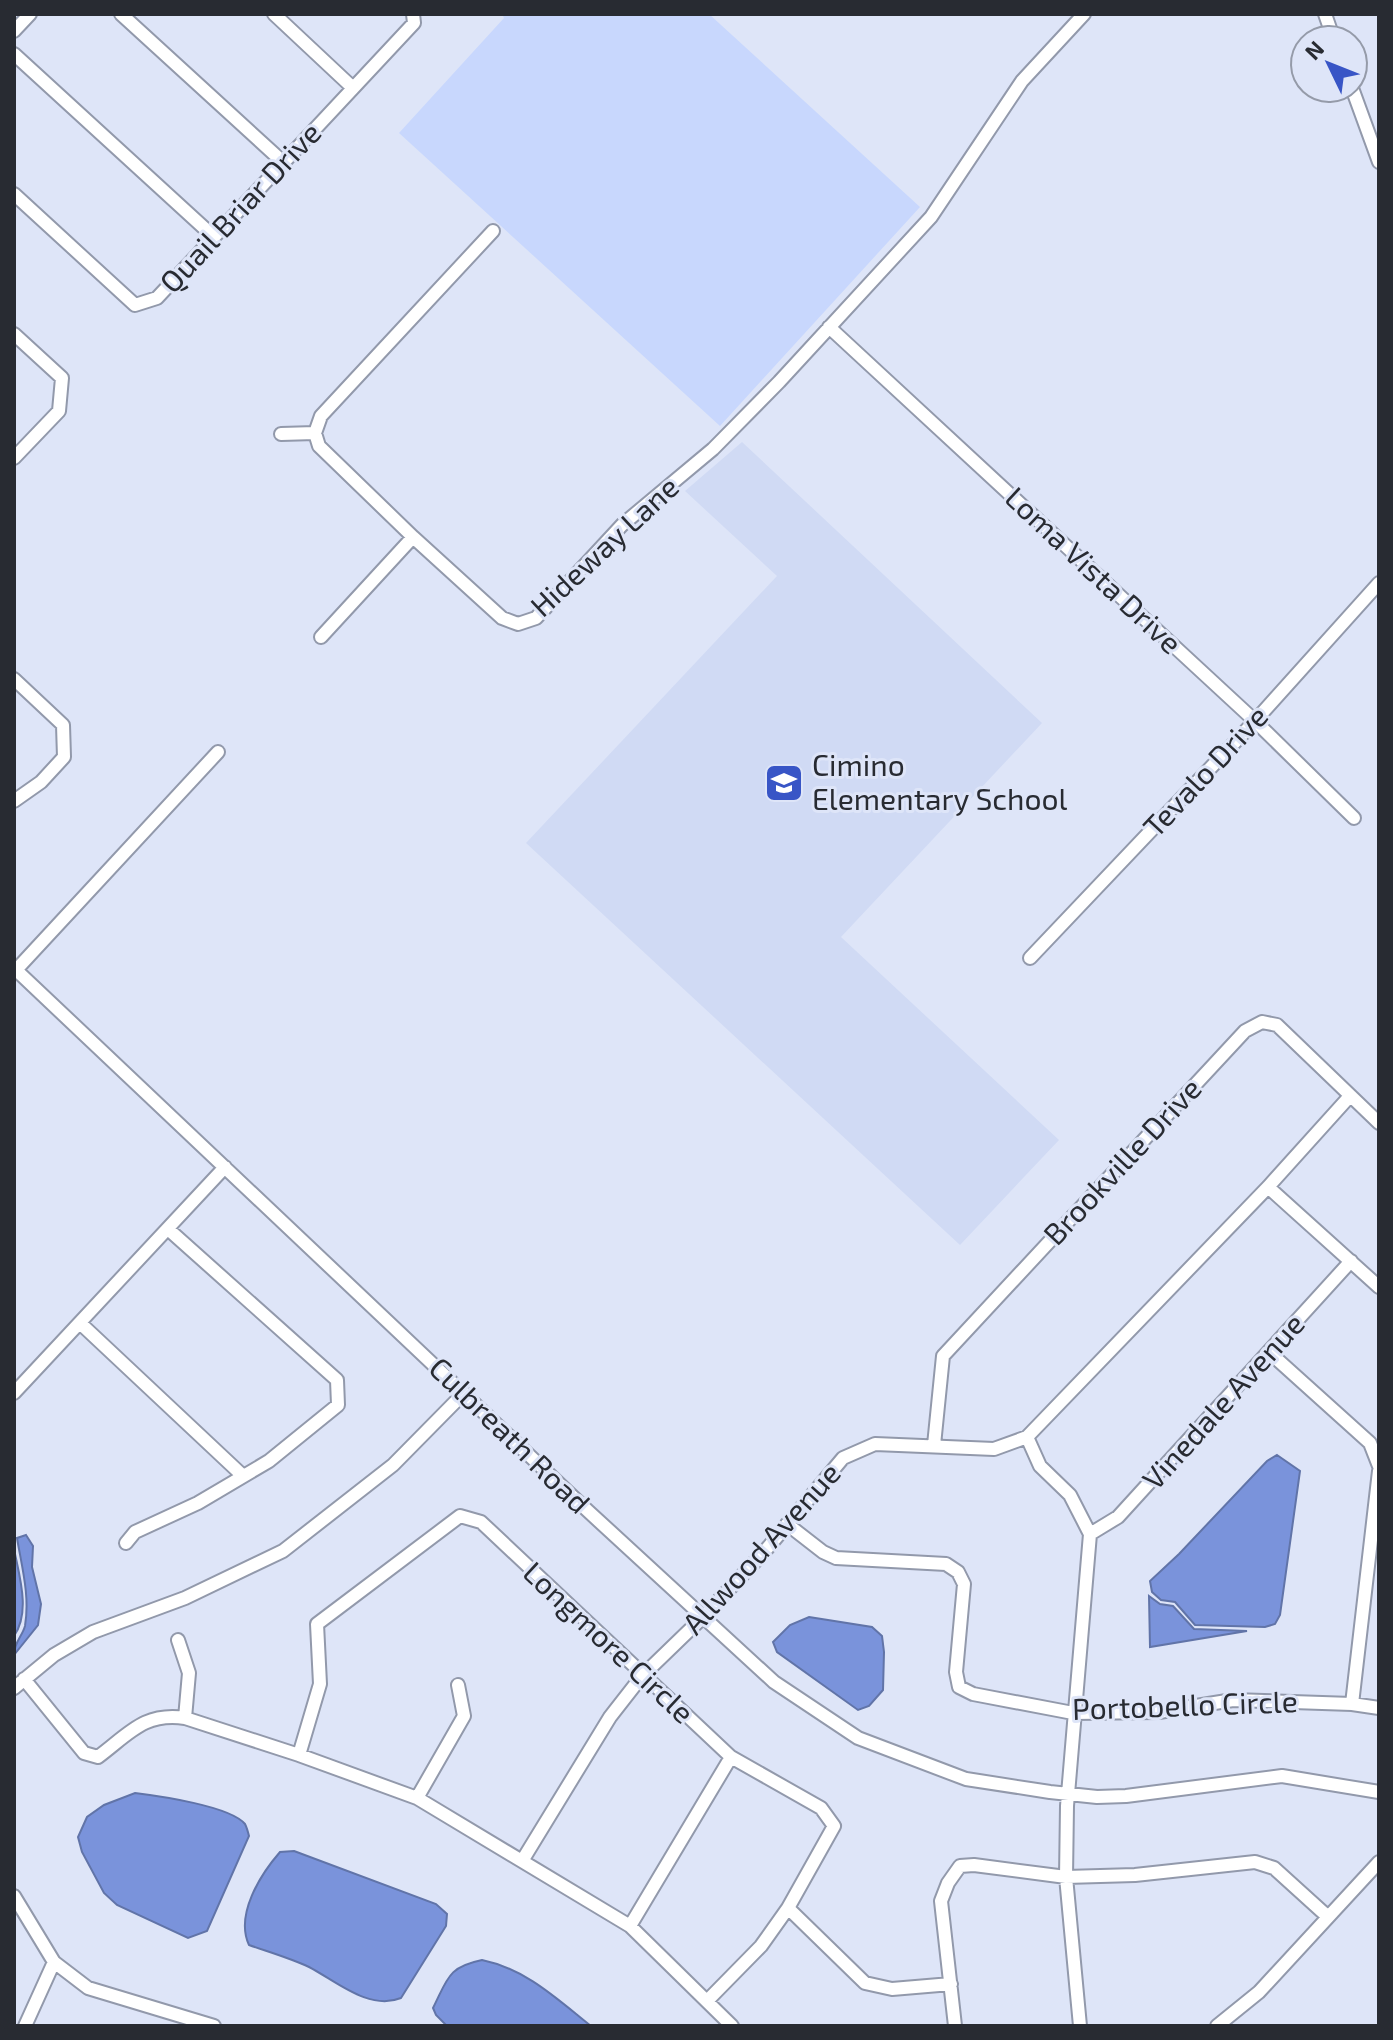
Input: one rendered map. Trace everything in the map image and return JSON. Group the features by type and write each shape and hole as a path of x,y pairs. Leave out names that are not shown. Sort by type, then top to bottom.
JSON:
{"street":[{"path":"14,31 30,14"},
{"path":"121,14 284,163"},
{"path":"274,14 353,88"},
{"name":"Quail Briar Drive","path":"14,194 135,305 157,298 414,23 413,14"},
{"name":"Hideway Lane","path":"315,433 319,446 502,618 518,624 536,618 622,525 713,449 931,217 1022,81 1084,14"},
{"path":"14,54 214,237"},
{"path":"1358,104 1379,162"},
{"path":"281,434 315,433 321,416 493,231"},
{"name":"Loma Vista Drive","path":"829,327 1255,721 1354,818"},
{"path":"14,334 62,378 59,411 14,458"},
{"path":"321,637 413,537"},
{"name":"Tevalo Drive","path":"1030,958 1255,721 1379,583"},
{"path":"14,679 63,725 64,757 41,782 14,801"},
{"path":"15,969 218,752"},
{"name":"Culbreath Road","path":"15,969 774,1682 858,1738 966,1779 1097,1797 1282,1776 1379,1792"},
{"name":"Brookville Drive","path":"934,1445 943,1356 1245,1031 1262,1022 1277,1025 1379,1123"},
{"name":"Allwood Avenue","path":"522,1861 610,1717 642,1676 703,1617 843,1458 875,1444 994,1449 1027,1437 1268,1187 1350,1096"},
{"path":"14,1393 225,1167"},
{"path":"1268,1187 1379,1287"},
{"path":"126,1543 135,1532 198,1503 269,1461 338,1405 337,1380 168,1229"},
{"name":"Vinedale Avenue","path":"1090,1534 1118,1517 1351,1261"},
{"path":"80,1323 242,1475"},
{"path":"1270,1353 1370,1443 1379,1468 1352,1704"},
{"path":"464,1393 393,1465 283,1551 185,1598 93,1632 54,1655 19,1684 84,1753 98,1757 147,1720 166,1715 185,1718 299,1755 417,1798 630,1926 732,2026"},
{"path":"1027,1437 1040,1466 1070,1495 1090,1534 1073,1713 1066,1877 1080,2026"},
{"name":"Longmore Circle","path":"299,1755 320,1684 317,1624 460,1516 481,1522 731,1757 821,1808 834,1826 788,1908 761,1946 707,2001"},
{"name":"Portobello Circle","path":"787,1524 823,1552 836,1558 946,1564 958,1572 964,1584 956,1672 959,1687 973,1694 1073,1713 1159,1712 1233,1700 1352,1704 1379,1708"},
{"path":"178,1640 189,1673 185,1718"},
{"path":"417,1798 464,1716 458,1685"},
{"path":"630,1926 731,1757"},
{"path":"955,2026 941,1901 948,1883 960,1866 974,1865 1066,1877 1135,1875 1255,1862 1274,1868 1327,1916"},
{"path":"1217,2026 1259,1992 1379,1862"},
{"path":"14,1896 54,1962 88,1988 214,2026"},
{"path":"788,1908 865,1983 892,1989 951,1984"},
{"path":"25,2026 54,1962"}],"shaded area":[{"path":"502,14 709,14 920,207 720,426 399,133 504,18"},
{"name":"Cimino Elementary School","path":"742,442 1042,723 841,937 1059,1140 960,1245 526,843 777,576 685,491"}],"water":[{"path":"1277,1455 1300,1471 1280,1615 1275,1624 1265,1627 1195,1625 1175,1602 1161,1600 1152,1592 1150,1581 1267,1461"},
{"path":"26,1535 33,1546 32,1567 41,1604 38,1625 14,1655 25,1626 27,1604 17,1538"},
{"path":"14,1549 23,1605 14,1636"},
{"path":"1149,1596 1160,1604 1173,1606 1194,1629 1247,1631 1150,1647"},
{"path":"809,1617 872,1627 882,1636 883,1690 869,1706 858,1710 777,1652 773,1642 790,1625"},
{"path":"135,1793 210,1807 245,1824 249,1836 207,1931 188,1938 117,1905 104,1893 82,1852 78,1837 87,1817 104,1805"},
{"path":"294,1851 436,1904 447,1914 446,1926 401,1998 377,2001 365,1998 309,1967 249,1945 245,1921 252,1896 280,1852"},
{"path":"482,1960 527,1978 591,2026 447,2026 433,2008 442,1989 456,1970"}],"place":[{"name":"Cimino Elementary School","path":"784,783"}]}
